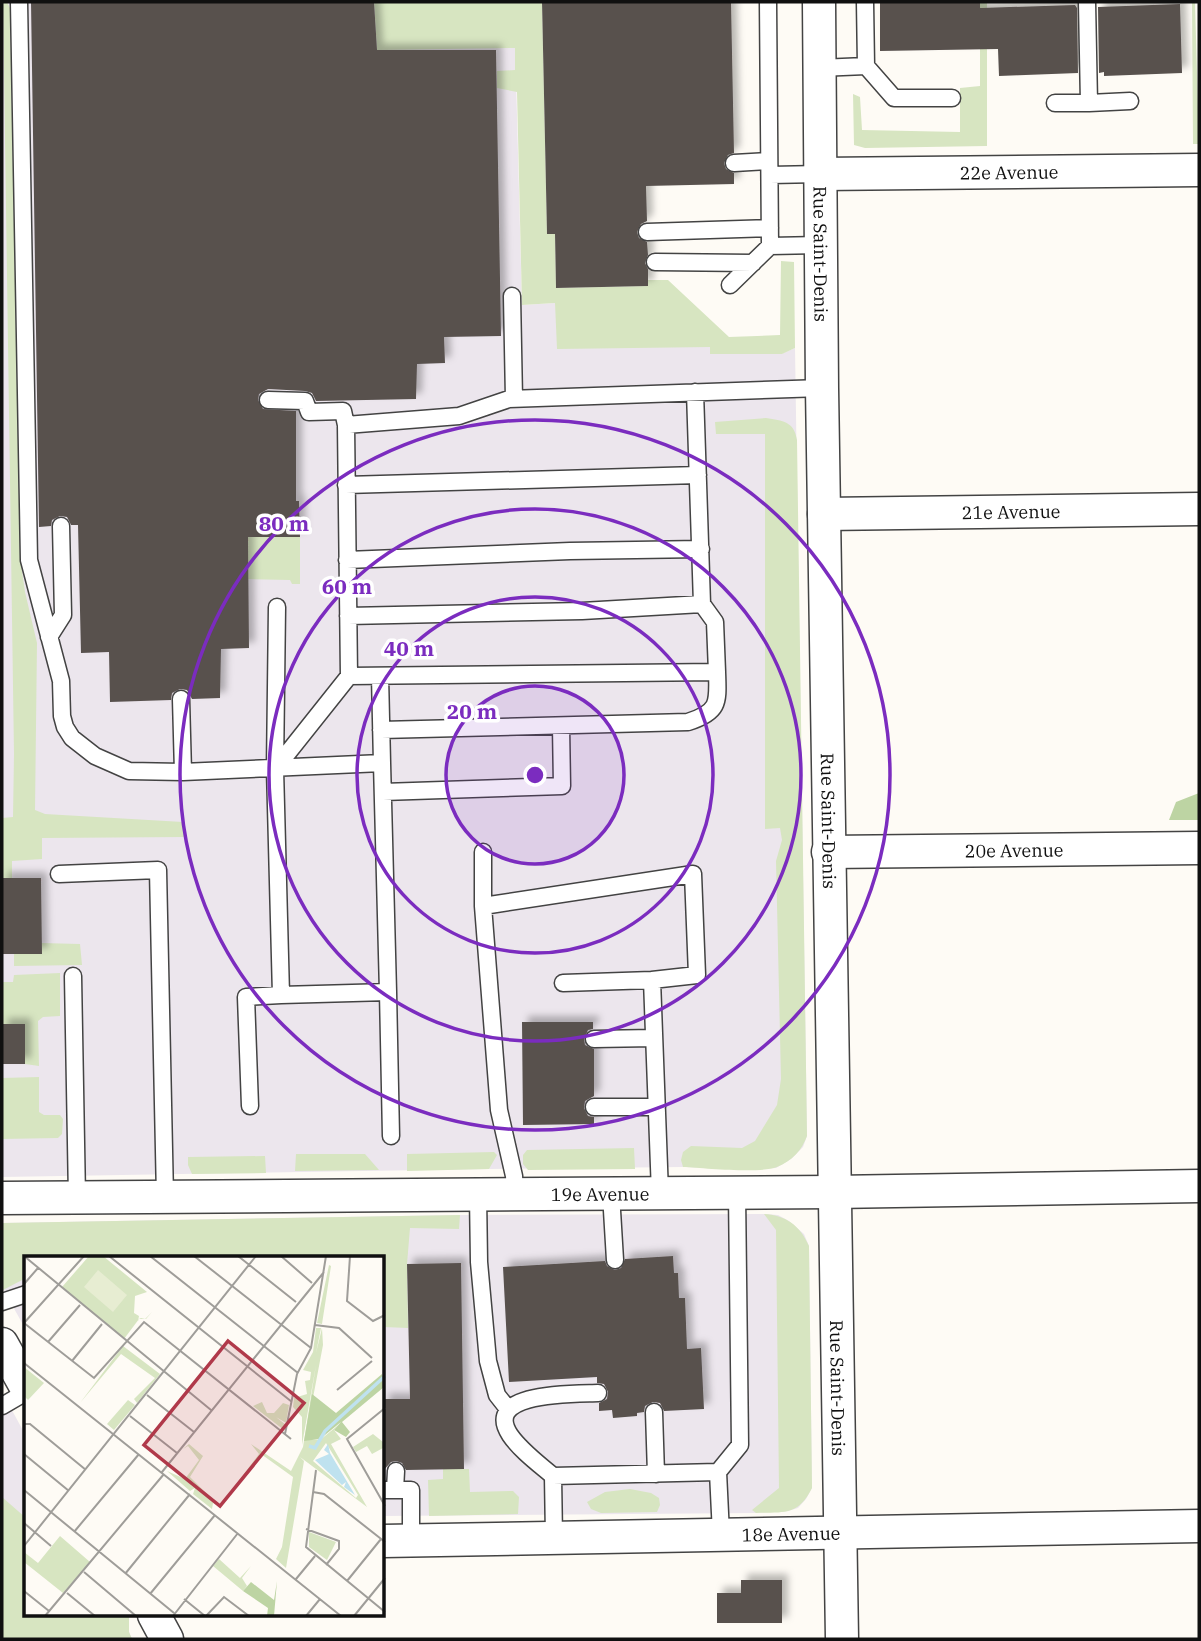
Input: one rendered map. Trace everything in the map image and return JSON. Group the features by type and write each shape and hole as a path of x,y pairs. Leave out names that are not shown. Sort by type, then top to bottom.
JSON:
{"street":[{"name":"Rue Saint-Denis","path":"819,2 828,852 842,1639"},
{"name":"22e Avenue","path":"820,174 1199,170"},
{"name":"21e Avenue","path":"824,514 1199,509"},
{"name":"20e Avenue","path":"828,852 1199,848"},
{"name":"19e Avenue","path":"2,1198 660,1194 1199,1186"},
{"path":"2,1344 24,1385"},
{"name":"18e Avenue","path":"397,1540 1199,1526"},
{"path":"155,1616 167,1639"}],"lane":[{"path":"19,2 29,560 61,681 62,716 72,738 95,756 129,771 183,772 382,763"},
{"path":"768,2 770,246"},
{"path":"865,2 866,66 894,98 952,97"},
{"path":"1087,2 1089,103"},
{"path":"819,68 866,66"},
{"path":"1055,103 1130,101"},
{"path":"734,163 820,174"},
{"path":"647,233 770,228"},
{"path":"730,285 770,246 820,245"},
{"path":"655,262 753,263"},
{"path":"512,296 514,399"},
{"path":"346,425 459,416 514,399 822,388"},
{"path":"381,730 680,723 704,717 713,709 718,701 715,622 702,604 695,392"},
{"path":"268,400 304,401 309,412 343,411 346,425 349,676 275,769"},
{"path":"346,485 698,475"},
{"path":"49,637 63,615 61,526"},
{"path":"347,560 701,550"},
{"path":"348,616 582,611 702,604"},
{"path":"277,607 275,769 281,995"},
{"path":"349,676 717,672"},
{"path":"380,676 391,1136"},
{"path":"181,699 183,772"},
{"path":"383,792 562,786 561,726"},
{"path":"483,852 484,906 499,1110 514,1176 515,1195"},
{"path":"59,874 158,870 165,1197"},
{"path":"484,906 693,874 697,975 652,980 563,982"},
{"path":"74,976 77,1198"},
{"path":"652,980 660,1194"},
{"path":"250,1106 246,997 388,992"},
{"path":"594,1039 654,1038"},
{"path":"594,1107 657,1107"},
{"path":"721,1534 718,1472 740,1445 737,1193"},
{"path":"611,1194 615,1260"},
{"path":"478,1195 479,1262 488,1361 497,1395 508,1409"},
{"path":"2,1303 24,1295"},
{"path":"2,1406 24,1390"},
{"path":"598,1393 532,1398 518,1402 508,1409 505,1422 508,1432 516,1443 554,1476 718,1472"},
{"path":"654,1412 656,1474"},
{"path":"396,1471 389,1490 411,1490 397,1540"},
{"path":"554,1476 554,1537"}],"shaded area":[{"path":"2,2 514,2 522,305 555,303 710,347 711,354 781,354 795,348 807,1136 803,1147 791,1159 776,1168 753,1169 489,1169 2,1177"},
{"path":"460,1215 778,1215 804,1234 809,1246 812,1488 798,1508 788,1511 385,1516 385,1256 24,1256 24,1326 2,1287 2,1223"},
{"path":"2,1392 24,1432 24,1616 129,1616 132,1639 2,1639"}],"green space":[{"path":"3,2 7,2 10,8 20,557 37,643 35,810 45,814 183,822 186,837 42,838 42,859 12,861 12,878 2,878 2,818 13,817 14,754"},
{"path":"374,2 542,2 547,234 555,234 556,288 648,286 648,280 668,280 729,337 780,335 781,261 794,262 795,348 782,354 710,354 710,347 557,349 555,303 522,305 517,92 497,88 497,71 515,70 515,48 377,50"},
{"path":"980,2 987,2 987,146 865,148 854,145 853,94 860,97 862,130 960,132 960,88 980,86"},
{"path":"1192,2 1195,2 1199,144 1193,144"},
{"path":"766,418 790,425 797,440 807,1136 796,1154 787,1162 769,1169 683,1167 683,1152 691,1146 742,1148 755,1141 777,1105 781,1079 776,861 782,840 780,828 765,829 765,434 716,434 715,422"},
{"path":"248,537 300,537 300,584 292,584 290,580 248,579"},
{"path":"1199,793 1199,820 1169,820 1176,802"},
{"path":"41,943 80,944 82,965 14,966 14,954"},
{"path":"60,973 60,1016 43,1017 38,1021 39,1066 25,1064 25,1024 2,1024 2,982 13,982 14,975"},
{"path":"39,1077 39,1112 44,1115 60,1115 63,1119 62,1134 58,1138 2,1139 2,1078"},
{"path":"634,1148 635,1169 528,1170 523,1164 523,1155 527,1150"},
{"path":"494,1152 497,1155 489,1169 407,1171 407,1154"},
{"path":"296,1154 365,1154 379,1170 295,1171"},
{"path":"265,1156 266,1173 192,1174 188,1165 188,1157"},
{"path":"764,1214 779,1216 791,1223 801,1232 809,1246 812,1488 796,1508 782,1512 756,1513 752,1510 779,1488 776,1230"},
{"path":"460,1215 459,1229 410,1228 407,1264 408,1328 385,1327 385,1256 24,1256 24,1279 3,1290 2,1223"},
{"path":"443,1469 469,1469 470,1492 513,1491 519,1497 518,1514 429,1516 428,1480 443,1479"},
{"path":"630,1489 651,1493 659,1498 657,1512 601,1513 591,1509 587,1502 605,1492"},
{"path":"2,1497 24,1516 24,1616 129,1616 132,1639 2,1639"}],"building":[{"path":"31,2 374,2 377,50 496,50 501,336 444,337 445,363 417,364 416,399 316,401 312,393 305,391 268,389 259,394 258,400 263,409 296,411 296,501 299,501 300,537 248,537 249,648 221,649 220,698 192,699 187,690 180,689 172,693 171,700 110,702 109,652 81,653 78,525 71,525 67,517 60,516 52,520 51,526 39,527"},
{"path":"542,2 731,2 734,153 728,155 724,163 726,169 734,173 734,184 646,186 647,221 641,224 637,232 639,238 647,242 648,255 645,263 648,269 648,286 556,288 555,234 547,234"},
{"path":"880,2 980,2 980,8 1075,5 1078,73 999,76 998,49 880,51"},
{"path":"1180,4 1182,73 1104,76 1104,72 1099,73 1098,7"},
{"path":"2,878 41,878 42,954 2,954"},
{"path":"522,1022 593,1022 593,1029 588,1030 584,1039 585,1045 594,1049 594,1096 585,1101 584,1108 588,1116 594,1117 594,1124 523,1125"},
{"path":"2,1024 25,1024 25,1064 2,1064"},
{"path":"673,1256 674,1273 678,1273 679,1298 685,1298 687,1349 701,1348 704,1409 664,1411 660,1403 653,1402 645,1406 644,1412 637,1413 637,1416 613,1418 612,1410 599,1411 599,1403 607,1399 608,1392 604,1384 597,1383 597,1377 509,1382 503,1267 605,1261 607,1266 615,1270 621,1268 625,1259"},
{"path":"461,1263 464,1469 406,1470 402,1463 396,1461 385,1469 385,1399 410,1399 407,1264"},
{"path":"741,1580 782,1580 782,1623 717,1623 717,1593 741,1593"}]}
